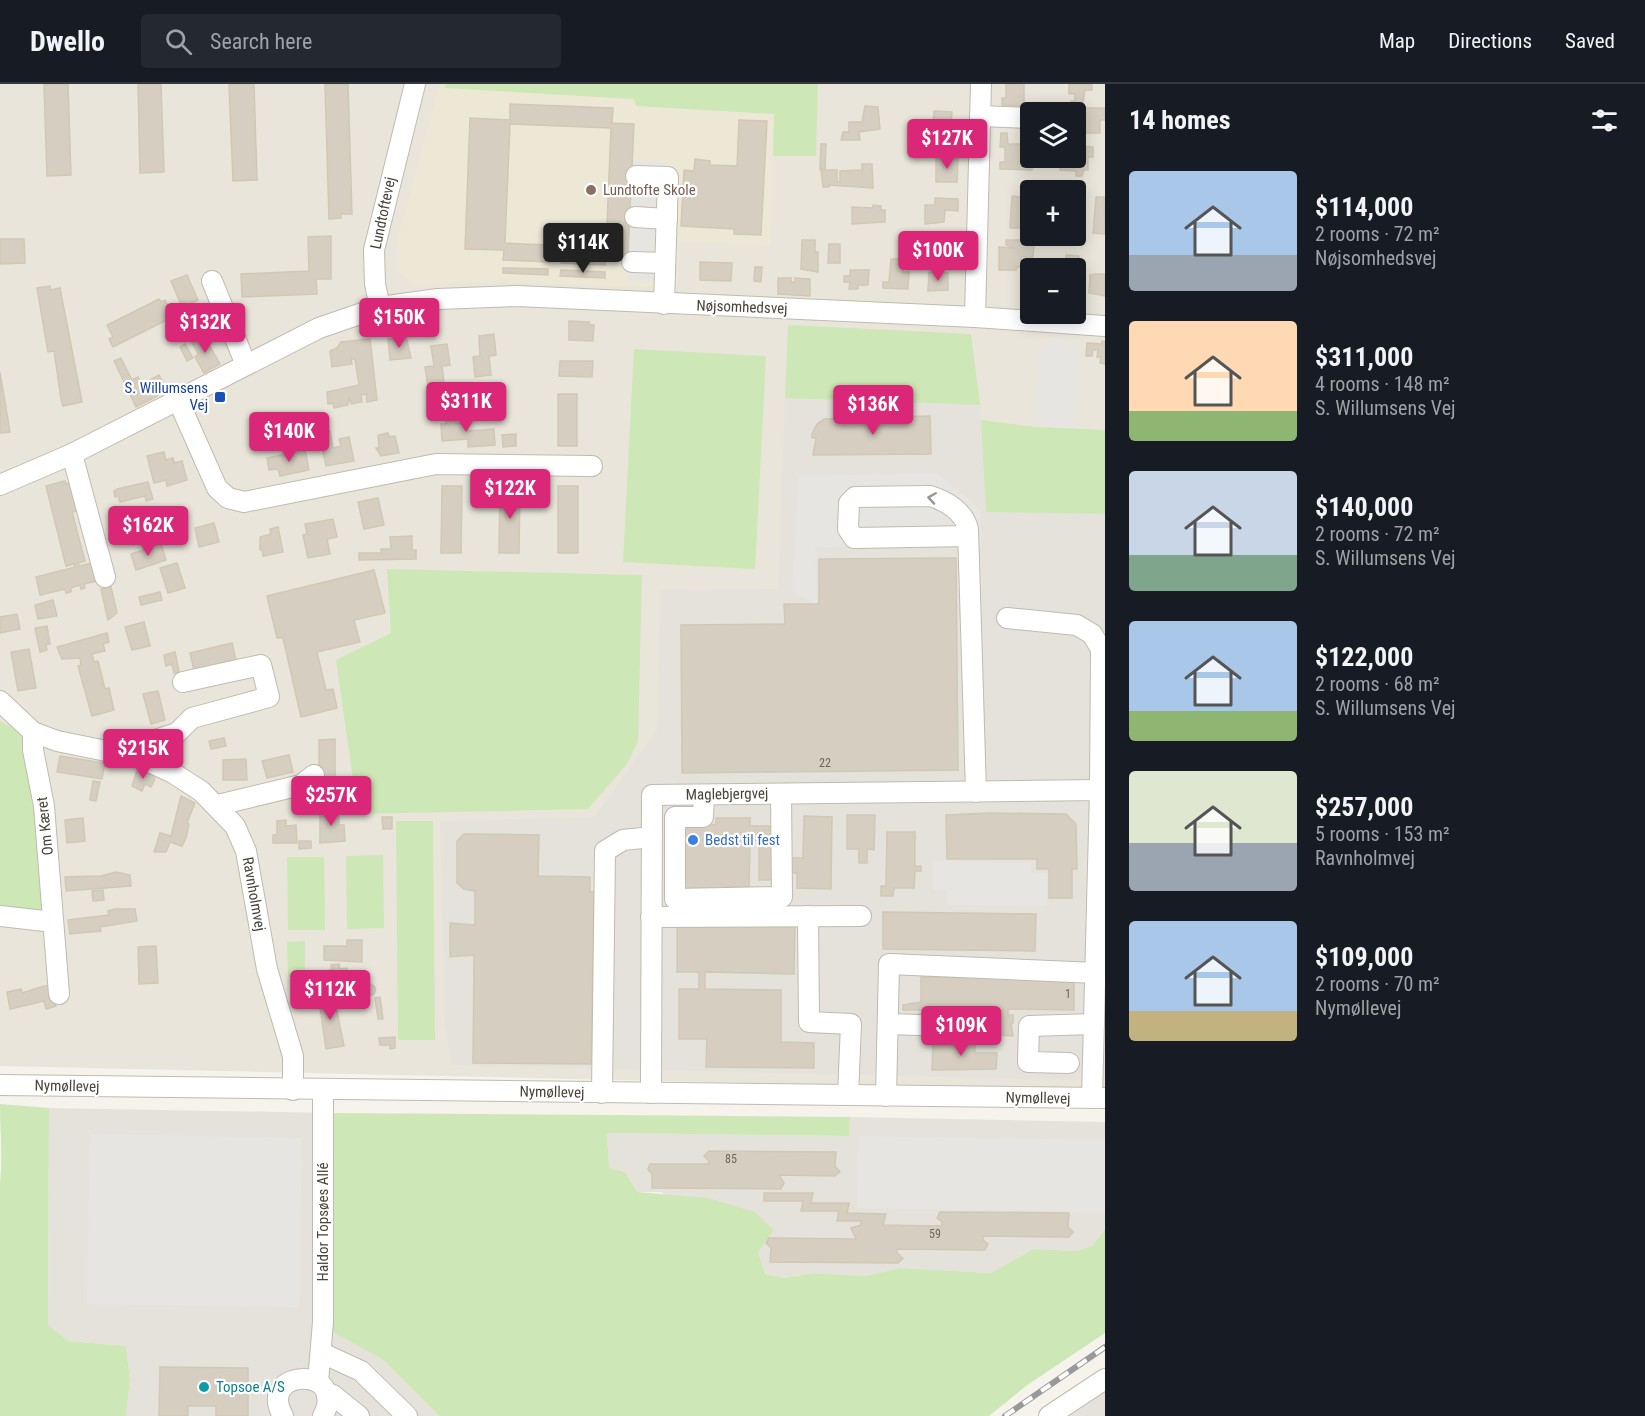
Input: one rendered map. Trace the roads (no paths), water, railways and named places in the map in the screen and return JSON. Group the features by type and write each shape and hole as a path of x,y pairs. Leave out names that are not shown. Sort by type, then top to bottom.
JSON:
{"street":[{"name":"Lundtoftevej","path":"380,307 375,284 374,250 415,84"},
{"path":"975,317 981,84"},
{"path":"980,116 1020,118"},
{"path":"636,176 668,177 664,304"},
{"path":"635,217 667,219"},
{"path":"633,262 665,263"},
{"path":"212,281 246,365"},
{"name":"Nøjsomhedsvej","path":"380,307 438,298 517,296 975,317 1105,326"},
{"path":"0,485 72,454 319,328 380,307"},
{"path":"178,400 217,488 228,498 243,501 436,464 592,466"},
{"path":"72,454 105,577"},
{"path":"968,536 854,537 848,529 849,503 855,497 930,496 942,499 966,520 968,536 976,792"},
{"path":"1007,618 1077,625 1092,633 1101,649 1094,1024 1099,1098"},
{"path":"141,758 149,742 177,733 192,718 269,697 261,665 183,682"},
{"name":"Ravnholmvej","path":"1,705 33,732 57,741 141,758 173,773 218,805 235,826 246,851 267,969 293,1056 293,1090"},
{"name":"Om Kæret","path":"33,732 33,750 44,806 59,994"},
{"path":"218,805 301,785 314,776"},
{"name":"Maglebjergvej","path":"651,1093 652,795 1100,790"},
{"path":"704,795 703,817 675,817 675,899 782,897 782,794"},
{"path":"602,1093 605,850 623,840 652,837"},
{"path":"0,916 54,922"},
{"path":"808,916 808,1022 851,1024 848,1095"},
{"path":"651,917 861,916"},
{"path":"886,1096 889,964 1096,973"},
{"path":"888,1024 983,1027"},
{"path":"1069,1063 1028,1062 1029,1026 1094,1024"},
{"name":"Nymøllevej","path":"0,1085 1099,1098"},
{"name":"Haldor Topsøes Allé","path":"323,1090 322,1353 324,1401"},
{"path":"322,1353 361,1371 407,1416"},
{"path":"283,1416 279,1398 288,1382 303,1377 324,1401 333,1395 359,1416"},
{"path":"1049,1416 1105,1379"}],"railway":[{"path":"1005,1416 1105,1347"}],"place":[{"name":"Lundtofte Skole","path":"591,190"},
{"name":"S. Willumsens Vej","path":"220,397"},
{"name":"Bedst til fest","path":"693,840"},
{"name":"Topsoe A/S","path":"204,1387"}]}
